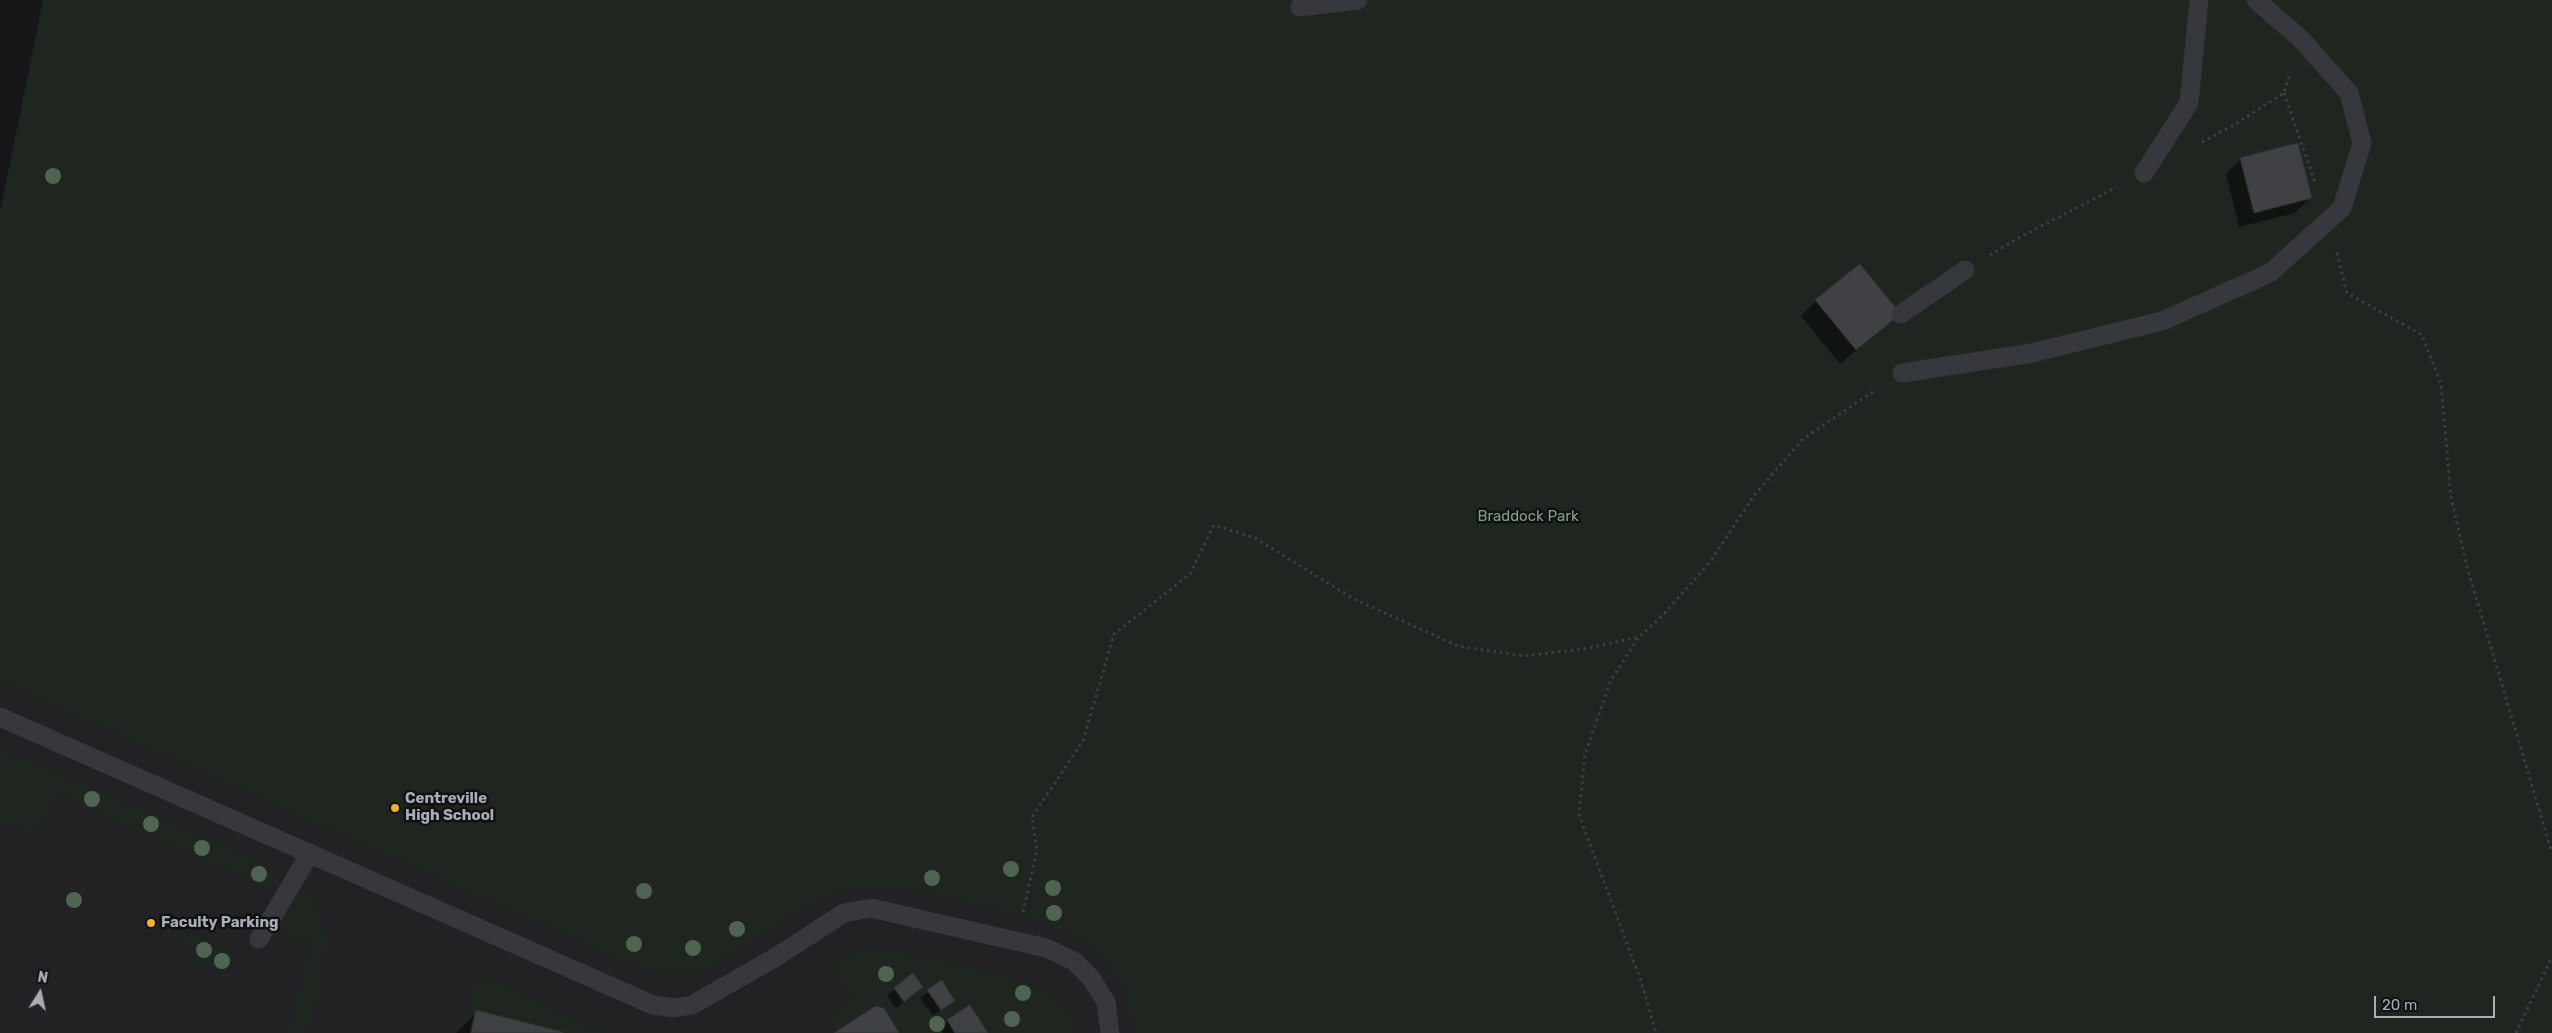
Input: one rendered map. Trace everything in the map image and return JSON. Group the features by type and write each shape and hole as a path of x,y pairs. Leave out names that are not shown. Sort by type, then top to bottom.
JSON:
{"lane":[{"path":"1300,7 1358,0"},
{"path":"2144,173 2189,103 2199,0"},
{"path":"1902,373 2032,353 2162,322 2270,273 2342,208 2362,143 2349,93 2300,38 2256,0"},
{"path":"1901,314 1966,270"},
{"path":"0,717 309,855 653,1005 674,1008 692,1005 710,997 844,913 859,909 885,910 1017,940 1046,948 1074,961 1091,978 1106,1002 1110,1033"},
{"path":"258,939 309,855"}],"path":[{"path":"2300,38 2284,93 2329,220 2347,292 2422,334 2441,384 2451,497 2465,558 2552,853"},
{"path":"2201,142 2234,125 2284,93"},
{"path":"1966,270 2022,236 2144,173"},
{"path":"1656,1033 1641,981 1579,814 1584,754 1611,680 1639,637 1664,614 1710,562 1755,494 1803,439 1902,373"},
{"path":"1017,940 1037,850 1032,817 1083,741 1114,634 1190,574 1214,525 1255,538 1352,598 1458,646 1523,656 1584,649 1639,637"},
{"path":"2516,1033 2552,957"}],"shaded area":[{"name":"Centreville High School","path":"0,628 1596,1033 0,1033"}],"green space":[{"name":"Braddock Park","path":"43,0 2552,0 2552,1033 1133,1033 1127,1000 1114,973 1097,953 1075,938 1050,926 993,909 905,889 876,887 847,891 812,904 708,968 671,974 653,972 634,966 0,682 0,212"},
{"path":"0,750 17,755 275,867 270,890 59,795 41,825 31,833 2,823 0,830"},
{"path":"303,887 316,903 323,920 326,938 326,957 309,1033 289,1033 310,943 283,937 281,923"},
{"path":"174,927 230,952 231,965 226,970 193,965 197,946 167,939 166,933"},
{"path":"873,948 892,949 1028,981 1058,1000 1069,1015 1074,1033 899,1033 884,1008 876,1006 837,1031 829,1020 832,1014 852,1000 832,966 847,956"},
{"path":"489,978 604,1033 462,1033 473,985"}],"building":[{"path":"2298,143 2312,198 2254,213 2240,158"},
{"path":"1860,264 1901,314 1856,350 1815,300"},
{"path":"913,973 923,987 904,1002 894,988"},
{"path":"942,980 955,1001 941,1010 927,990"},
{"path":"970,1005 988,1033 955,1033 947,1020"},
{"path":"876,1006 884,1008 899,1033 834,1033"},
{"path":"476,1010 563,1032 563,1033 471,1033"}],"place":[{"name":"Centreville High School","path":"395,808"},
{"name":"Faculty Parking","path":"151,923"}]}
